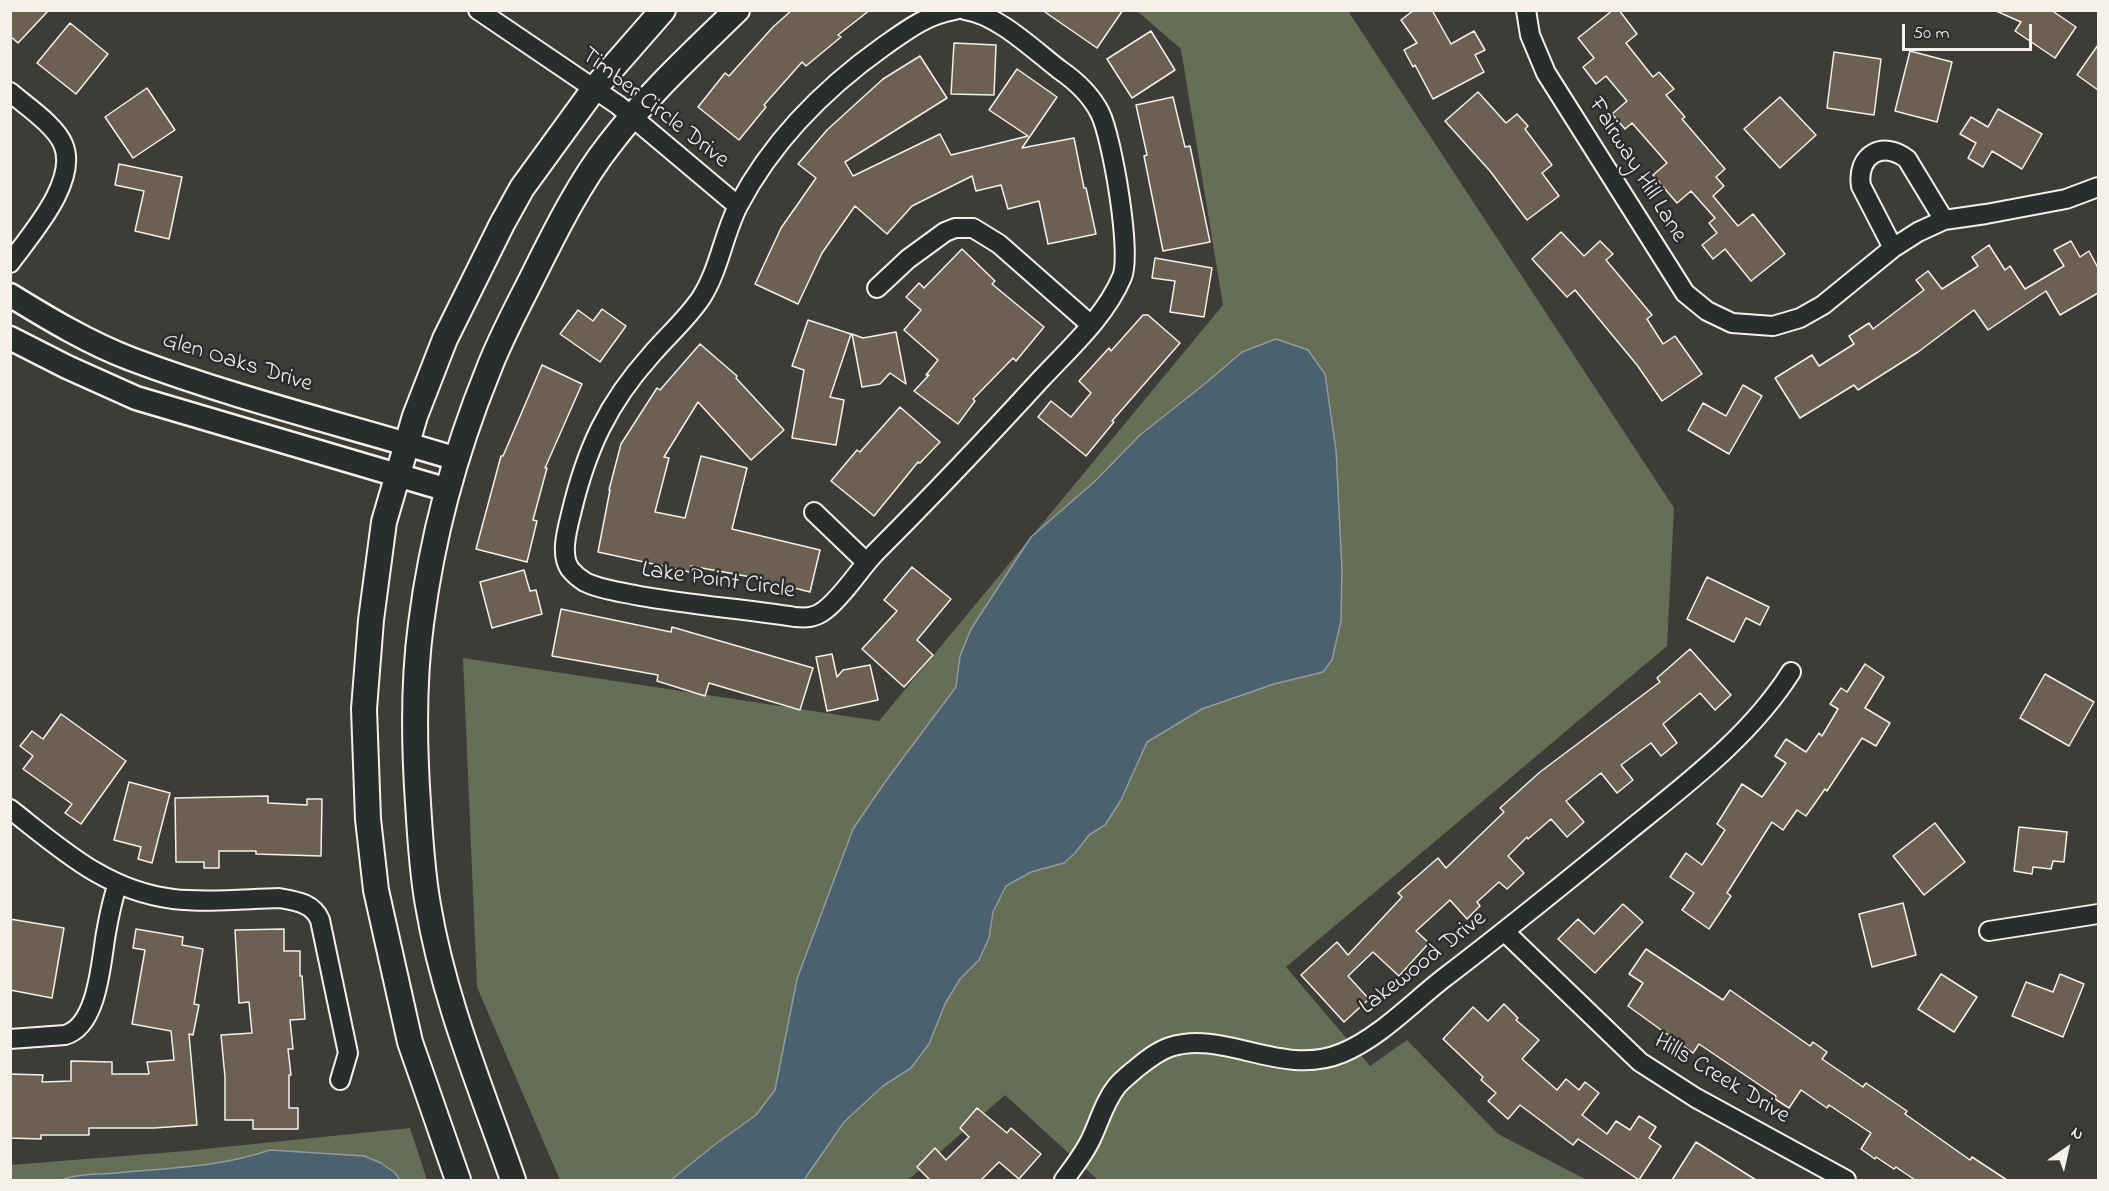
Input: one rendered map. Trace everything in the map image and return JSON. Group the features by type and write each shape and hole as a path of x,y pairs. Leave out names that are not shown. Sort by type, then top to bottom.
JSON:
{"main road":[{"path":"458,1180 410,1042 376,890 368,819 364,709 370,620 384,522 416,416 444,339 502,224 522,188 594,89 663,10"},
{"path":"513,1180 456,1021 438,958 427,903 421,854 415,704 420,627 429,571 448,490 466,430 489,368 552,238 595,164 632,116 737,10"}],"street":[{"name":"Timber Circle Drive","path":"478,10 632,116 738,206"},
{"name":"Lake Point Circle","path":"955,10 924,19 865,59 817,102 764,163 738,206 724,239 712,278 702,297 687,317 626,384 594,439 569,521 565,548 566,562 572,572 584,581 626,593 674,602 806,618 817,616 826,609 866,562 990,435 1091,325 1111,297 1122,276 1126,248 1113,157 1102,116 1087,94 1068,75 994,22 973,11 965,10"},
{"name":"Fairway Hill Lane","path":"1526,10 1530,35 1546,73 1685,294 1707,311 1732,323 1773,326 1800,318 1823,304 1893,248 1918,232 1944,220 2066,199 2098,187"},
{"path":"10,92 51,127 63,143 68,159 65,178 58,194 10,263"},
{"path":"1893,248 1861,186 1859,176 1861,167 1873,154 1882,150 1891,150 1907,159 1944,220"},
{"path":"877,288 908,259 945,232 964,227 973,228 999,244 1091,325"},
{"name":"Glen Oaks Drive","path":"10,295 69,330 129,358 197,381 457,459"},
{"path":"10,338 136,398 448,490"},
{"path":"814,512 866,562"},
{"name":"Lakewood Drive","path":"1064,1180 1090,1142 1106,1103 1117,1086 1128,1074 1160,1051 1186,1043 1220,1046 1289,1060 1326,1059 1344,1052 1384,1027 1505,932 1703,769 1761,713 1791,672"},
{"path":"10,809 73,859 118,884 138,891 174,899 279,898 312,908 320,920 348,1053 340,1080"},
{"path":"10,1039 65,1035 73,1033 83,1022 99,979 106,933 118,884"},
{"path":"1989,931 2098,914 2098,908"},
{"name":"Hills Creek Drive","path":"1505,932 1640,1062 1696,1098 1846,1180"}],"green space":[{"path":"1137,11 1348,11 1674,508 1667,646 1286,967 1370,1066 1407,1040 1498,1134 1587,1180 1098,1180 1005,1095 908,1180 560,1180 477,987 463,658 879,721 1223,305 1181,49"},
{"path":"410,1128 427,1180 11,1180 11,1165 186,1151"}],"water":[{"path":"1276,339 1308,350 1325,374 1336,450 1342,569 1341,621 1332,660 1323,672 1274,684 1202,709 1147,742 1121,800 1105,825 1089,835 1064,863 1031,872 1006,886 993,912 989,938 979,960 960,979 945,1004 929,1044 911,1068 883,1086 844,1122 804,1180 671,1180 756,1115 775,1090 797,979 853,829 956,687 960,656 971,629 1031,537 1094,482 1140,435 1242,352"},
{"path":"270,1150 364,1156 381,1163 395,1173 400,1180 62,1180 82,1175 214,1163"}],"building":[{"path":"10,10 49,10 18,43 10,36"},
{"path":"792,10 870,10 838,35 841,37 806,66 802,62 764,105 766,107 739,140 698,107 725,73 729,76 773,27"},
{"path":"1042,10 1123,10 1097,48"},
{"path":"1414,10 1432,10 1451,44 1474,31 1485,50 1475,55 1484,72 1433,99 1415,65 1413,67 1404,50 1417,43 1401,20"},
{"path":"1613,10 1619,10 1637,34 1626,43 1653,77 1659,72 1674,89 1666,95 1685,117 1682,119 1725,169 1716,177 1724,186 1713,196 1738,226 1753,214 1785,254 1751,281 1725,249 1713,259 1702,245 1717,233 1709,223 1715,218 1691,191 1677,203 1653,175 1667,163 1632,123 1625,129 1612,114 1627,101 1606,76 1596,84 1583,67 1594,58 1578,38"},
{"path":"1994,10 2051,10 2076,27 2055,58 2015,31 2021,22"},
{"path":"70,23 108,54 76,94 37,63"},
{"path":"1151,31 1175,70 1132,98 1107,59"},
{"path":"954,43 996,45 994,95 951,94"},
{"path":"2098,45 2098,90 2077,75"},
{"path":"1910,51 1952,62 1937,122 1895,111"},
{"path":"1834,52 1881,59 1874,115 1827,108"},
{"path":"920,56 947,98 845,162 853,176 940,134 951,155 1028,136 989,110 1017,69 1057,97 1022,148 1074,138 1096,234 1048,244 1039,201 1008,209 1001,185 976,191 972,176 912,206 887,234 855,206 822,253 798,304 755,284 781,228 816,178 798,164 827,130 883,79"},
{"path":"147,88 175,130 133,158 105,117"},
{"path":"1478,92 1506,123 1517,114 1528,126 1525,129 1552,165 1542,173 1559,196 1527,220 1490,171 1445,121"},
{"path":"1173,97 1185,147 1190,146 1210,242 1163,251 1136,105"},
{"path":"1780,97 1816,135 1780,168 1744,129"},
{"path":"1998,109 2042,134 2022,169 1992,151 1983,167 1968,158 1976,143 1960,134 1971,117 1988,127"},
{"path":"119,164 182,177 169,239 135,231 144,191 115,185"},
{"path":"1561,232 1584,256 1600,241 1613,254 1606,260 1652,315 1647,319 1663,344 1675,336 1702,374 1662,401 1637,365 1575,290 1567,297 1532,259"},
{"path":"2071,241 2080,257 2089,251 2098,268 2098,293 2060,315 2046,291 1988,330 1974,310 1918,352 1858,390 1854,385 1800,418 1775,378 1812,355 1819,366 1854,344 1849,336 1869,323 1873,329 1924,290 1916,280 1928,271 1942,289 1978,266 1972,257 1989,245 2005,270 2010,266 2025,289 2064,266 2054,250"},
{"path":"962,249 995,281 992,284 1044,327 1016,361 1013,358 973,399 975,401 958,424 914,391 929,375 926,375 938,360 904,330 921,310 906,297 919,283 924,288"},
{"path":"1155,258 1212,268 1204,317 1170,312 1175,281 1152,278"},
{"path":"602,309 626,326 600,362 560,334 578,310 593,321"},
{"path":"1143,315 1148,315 1180,343 1112,421 1114,422 1086,456 1038,417 1051,401 1071,417 1091,393 1079,381 1109,348 1111,351"},
{"path":"808,320 851,334 830,397 844,400 836,445 792,438 804,370 792,366"},
{"path":"896,332 906,384 890,373 880,384 862,387 852,334 863,338"},
{"path":"700,344 737,376 736,378 784,430 751,460 698,402 664,457 669,458 655,512 685,518 701,456 747,468 732,529 820,550 810,592 751,577 691,566 690,572 598,552 609,490 621,444 657,388 660,390"},
{"path":"542,365 582,384 545,468 547,468 533,520 537,521 527,562 476,549 501,456 503,456"},
{"path":"1743,385 1762,396 1729,454 1688,430 1703,403 1726,416"},
{"path":"900,407 940,442 920,463 918,462 874,516 831,481 857,450 860,452"},
{"path":"912,567 951,599 917,640 933,655 904,687 862,649 897,611 884,600"},
{"path":"524,570 530,591 536,590 542,614 492,628 480,582"},
{"path":"1707,577 1769,607 1760,625 1746,618 1734,642 1687,619"},
{"path":"561,609 671,632 672,627 813,668 800,710 709,683 705,696 657,681 658,675 552,656"},
{"path":"1690,649 1731,695 1715,710 1700,693 1663,724 1677,743 1661,756 1651,743 1621,765 1633,780 1617,793 1601,773 1566,801 1584,822 1567,837 1551,819 1528,839 1527,837 1508,856 1524,873 1507,889 1499,882 1477,902 1480,906 1467,919 1450,900 1416,931 1429,943 1399,976 1373,952 1348,976 1369,999 1344,1022 1301,975 1337,942 1348,955 1402,897 1398,893 1438,858 1446,868 1504,812 1500,808 1540,772 1660,682 1657,678"},
{"path":"832,654 837,677 843,670 870,665 878,700 827,711 816,657"},
{"path":"1865,664 1884,677 1865,708 1890,723 1876,746 1862,738 1827,791 1825,789 1806,816 1797,810 1783,830 1772,822 1727,893 1731,896 1709,929 1682,910 1694,893 1670,877 1686,853 1702,865 1725,830 1717,824 1742,784 1762,797 1786,763 1775,756 1786,739 1806,752 1819,733 1822,736 1838,709 1830,704 1841,688 1847,692"},
{"path":"2045,674 2094,702 2069,746 2020,718"},
{"path":"61,714 126,761 81,824 65,813 72,804 23,769 33,756 20,746 32,731 43,739"},
{"path":"129,782 170,793 152,863 138,859 141,847 114,840"},
{"path":"268,796 268,803 307,805 307,799 322,799 321,856 256,854 256,851 219,851 219,868 204,868 204,862 176,862 175,798"},
{"path":"1935,823 1965,862 1924,895 1893,856"},
{"path":"2019,827 2067,832 2064,862 2053,861 2051,869 2033,867 2032,874 2014,871"},
{"path":"1903,903 1916,955 1872,967 1859,914"},
{"path":"1623,904 1643,922 1595,973 1558,939 1578,919 1594,934"},
{"path":"10,919 64,928 52,998 10,990"},
{"path":"136,929 183,937 182,945 203,949 194,1004 199,1005 193,1035 189,1034 197,1125 154,1128 89,1128 89,1135 41,1135 41,1139 10,1138 10,1074 43,1075 42,1082 71,1081 71,1061 112,1062 112,1074 149,1074 147,1062 174,1060 171,1031 132,1024 145,950 133,948"},
{"path":"284,929 284,951 300,951 300,976 302,976 305,1019 290,1020 293,1049 288,1049 291,1075 289,1075 289,1108 298,1108 298,1129 253,1129 253,1120 225,1120 225,1077 221,1035 252,1033 249,1002 239,1003 235,930"},
{"path":"1646,949 1723,1000 1730,990 1810,1046 1813,1042 1827,1052 1822,1059 1863,1087 1866,1083 1907,1111 1905,1114 1970,1160 1972,1157 2007,1180 1915,1180 1896,1167 1894,1169 1861,1149 1871,1133 1829,1105 1827,1108 1801,1090 1789,1108 1775,1099 1776,1096 1699,1044 1693,1053 1628,1006 1643,983 1629,974"},
{"path":"1941,974 1977,997 1954,1032 1918,1009"},
{"path":"2060,974 2084,984 2063,1037 2012,1016 2026,982 2053,992"},
{"path":"1504,1004 1518,1018 1516,1020 1539,1040 1522,1059 1557,1090 1566,1079 1579,1090 1585,1082 1599,1093 1582,1115 1607,1134 1616,1121 1630,1130 1639,1116 1656,1127 1649,1138 1661,1146 1639,1180 1578,1139 1573,1145 1520,1105 1508,1119 1488,1101 1496,1093 1481,1080 1483,1077 1443,1039 1473,1007 1488,1021"},
{"path":"977,1108 1007,1133 1011,1128 1041,1154 1019,1179 999,1162 981,1180 930,1180 917,1167 935,1148 946,1160 969,1137 960,1128"},
{"path":"1696,1142 1756,1180 1672,1180"}]}
